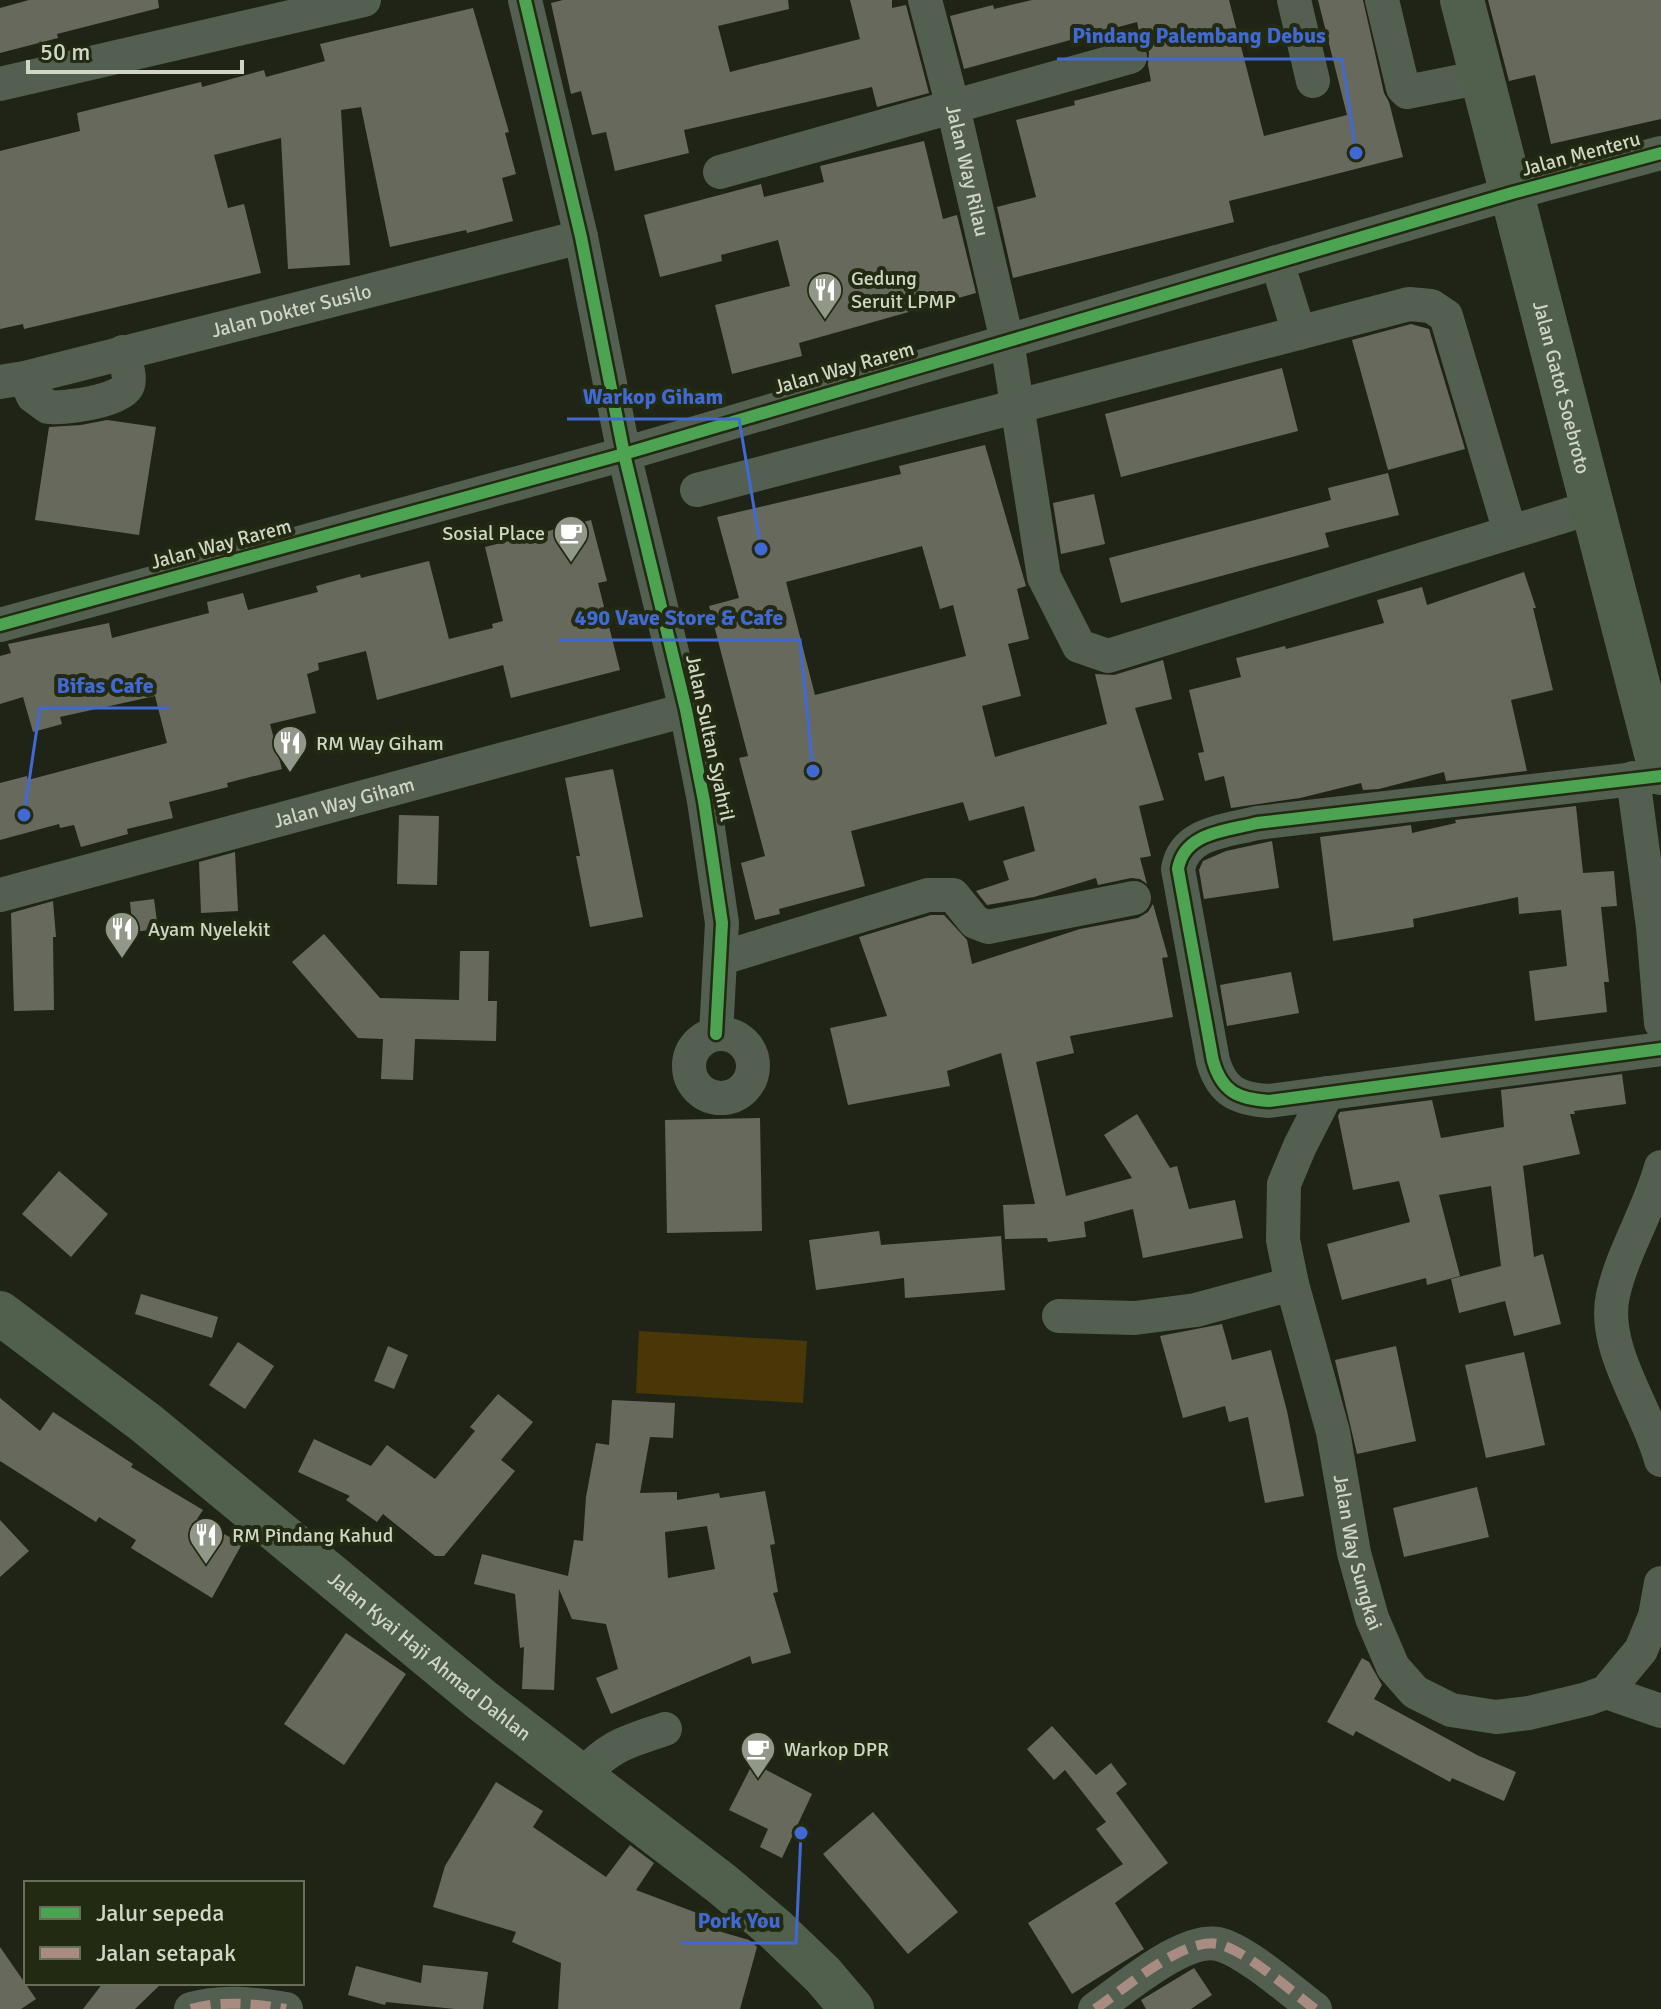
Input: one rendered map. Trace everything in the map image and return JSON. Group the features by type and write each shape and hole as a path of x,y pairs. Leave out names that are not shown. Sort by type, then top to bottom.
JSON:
{"main road":[{"name":"Jalan Gatot Soebroto","path":"1462,0 1593,507 1649,682 1652,776"},
{"name":"Jalan Kyai Haji Ahmad Dahlan","path":"0,1313 146,1423 483,1701 774,1928 823,1975 852,2009"}],"street":[{"path":"0,84 364,0"},
{"name":"Jalan Sultan Syahril","path":"525,0 581,237 624,454 686,710 715,864 722,923 716,1034"},
{"name":"Jalan Way Rilau","path":"925,0 1007,341 1044,577 1079,646 1108,656 1593,507"},
{"path":"1294,0 1313,81"},
{"path":"1382,0 1403,88 1407,92 1482,77"},
{"path":"720,172 1130,57"},
{"name":"Jalan Menteru","path":"1512,193 1661,153"},
{"name":"Jalan Way Rarem","path":"0,625 624,454 1512,193"},
{"name":"Jalan Dokter Susilo","path":"12,380 581,237"},
{"path":"1277,262 1299,333"},
{"path":"697,490 1409,304 1431,306 1446,316 1510,532"},
{"name":"Jalan Way Giham","path":"0,895 686,710"},
{"path":"1661,1023 1653,927 1652,776 1257,823 1199,839 1184,849 1178,869 1213,1061 1224,1086 1250,1100 1269,1101 1661,1049"},
{"path":"722,958 928,895 953,895 975,922 988,927 1134,898"},
{"name":"Jalan Way Sungkai","path":"1327,1093 1284,1184 1283,1240 1333,1432 1354,1553 1372,1618 1393,1667 1415,1692 1451,1710 1496,1717 1529,1713 1606,1692"},
{"path":"1661,1167 1654,1193 1634,1235 1612,1297 1613,1326 1619,1354 1630,1386 1647,1417 1661,1460"},
{"path":"1059,1316 1135,1318 1196,1310 1292,1284"},
{"path":"1661,1583 1655,1616 1641,1650 1606,1692 1661,1711"},
{"path":"582,1776 600,1756 617,1746 665,1729"},
{"path":"1095,2009 1175,1954 1208,1943 1220,1945 1244,1957 1315,2009"},
{"path":"192,2009 236,2003 286,2009"}],"shaded area":[{"path":"639,1331 807,1341 803,1403 636,1393"}],"building":[{"path":"29,0 158,0 159,8 57,34 58,38 0,53 0,8"},
{"path":"563,0 788,0 789,9 718,26 730,72 860,39 850,0 892,0 892,8 906,5 929,93 877,107 872,87 684,130 689,153 615,171 606,132 592,135 581,91 571,94 551,3"},
{"path":"1032,0 1229,0 1264,136 1347,115 1318,0 1363,0 1384,93 1403,157 1229,201 1234,222 1013,278 997,207 1036,197 1016,120 1151,81 1149,52 1141,41 1137,22 964,69 950,16 993,5 994,9"},
{"path":"1488,0 1661,0 1661,119 1551,144 1535,75 1509,81"},
{"path":"473,8 509,132 505,133 516,174 502,178 513,221 390,247 361,107 341,110 350,265 288,269 281,138 214,155 228,208 244,204 261,273 24,329 23,324 0,329 0,151 80,131 77,113 201,82 202,87 264,70 266,77 325,61 320,44"},
{"path":"924,141 943,219 957,215 976,293 799,343 802,356 732,374 715,305 790,286 778,240 721,255 722,261 660,277 644,215 761,184 764,197 824,182 820,166"},
{"path":"1411,324 1429,329 1465,449 1388,470 1352,340"},
{"path":"1282,368 1298,431 1121,477 1105,414"},
{"path":"107,420 156,427 139,535 35,520 49,427"},
{"path":"985,445 1026,586 1017,589 1029,639 1008,644 1021,696 982,706 995,757 1107,724 1095,674 1114,675 1163,660 1172,699 1135,708 1164,800 1139,806 1151,856 1140,858 1147,884 1131,878 1098,885 1096,878 1034,897 987,905 976,891 1009,880 1003,861 1035,851 1024,806 969,821 963,802 851,831 865,886 779,909 780,914 755,920 741,863 765,856 739,758 748,756 709,606 739,598 717,517 901,474 899,466","holes":["922,546 940,609 953,605 966,656 815,695 786,582"]},
{"path":"1388,473 1399,515 1325,533 1329,547 1121,603 1109,558 1331,500 1328,488"},
{"path":"1094,494 1105,544 1061,554 1053,503"},
{"path":"591,520 607,581 598,583 620,670 511,698 503,665 377,700 366,651 318,663 319,670 307,674 316,713 270,724 282,769 169,802 173,818 127,829 128,834 81,847 74,825 60,828 59,824 0,840 0,783 27,776 28,780 167,743 155,696 60,717 62,724 33,732 23,697 0,704 0,656 11,653 8,644 109,623 112,638 209,613 207,602 243,593 248,610 318,592 316,586 360,574 361,578 429,561 449,639 493,628 492,624 503,621 485,547"},
{"path":"1524,572 1536,608 1533,608 1553,690 1511,700 1527,771 1446,781 1444,772 1379,789 1363,790 1361,783 1300,798 1231,808 1224,776 1205,781 1198,753 1204,752 1189,690 1241,677 1236,658 1285,646 1286,649 1384,623 1377,600 1422,587 1427,605"},
{"path":"613,769 643,917 590,927 565,778"},
{"path":"1576,806 1583,873 1614,871 1617,906 1601,907 1609,982 1604,982 1607,1012 1535,1021 1529,971 1567,966 1561,910 1519,914 1518,897 1413,919 1414,927 1333,941 1320,837 1411,825 1412,833 1456,823 1455,820"},
{"path":"399,815 439,816 437,885 397,884"},
{"path":"1272,841 1279,888 1204,899 1199,870 1203,861 1226,851"},
{"path":"235,852 238,911 201,913 199,862"},
{"path":"154,899 158,929 133,932 130,902"},
{"path":"53,901 56,937 53,937 54,1010 14,1011 11,913"},
{"path":"1153,904 1168,957 1162,958 1173,1017 1070,1036 1074,1053 1036,1062 1066,1196 1132,1178 1104,1135 1137,1114 1170,1168 1177,1166 1189,1209 1235,1200 1243,1238 1143,1258 1133,1209 1084,1222 1086,1237 1048,1242 1047,1238 1005,1239 1003,1205 1035,1204 1001,1053 947,1071 950,1086 848,1105 830,1028 887,1016 859,937 931,915 944,915 967,940 972,964 1080,929 1138,918 1148,912"},
{"path":"324,934 380,998 459,1000 460,951 489,951 488,1001 497,1001 496,1041 415,1039 413,1080 381,1079 383,1039 358,1038 292,962"},
{"path":"1291,972 1299,1013 1227,1026 1220,985"},
{"path":"1622,1074 1626,1104 1570,1114 1580,1154 1523,1166 1534,1257 1543,1254 1561,1324 1514,1336 1505,1301 1459,1313 1451,1279 1501,1266 1491,1186 1439,1195 1460,1276 1427,1285 1426,1278 1342,1300 1327,1244 1410,1222 1399,1181 1353,1190 1338,1116 1340,1112 1432,1100 1441,1138 1504,1127 1501,1090"},
{"path":"760,1118 762,1231 667,1233 665,1120"},
{"path":"59,1171 108,1214 71,1257 22,1214"},
{"path":"879,1231 881,1245 1001,1236 1005,1290 905,1298 904,1278 816,1290 809,1240"},
{"path":"141,1294 218,1317 212,1338 135,1314"},
{"path":"1222,1324 1232,1360 1271,1350 1304,1496 1265,1503 1248,1417 1229,1422 1225,1406 1183,1418 1160,1336"},
{"path":"238,1342 274,1366 245,1409 209,1385"},
{"path":"388,1346 408,1355 394,1389 374,1381"},
{"path":"1396,1346 1416,1441 1357,1454 1335,1360"},
{"path":"1524,1352 1545,1445 1486,1458 1465,1365"},
{"path":"498,1394 533,1422 501,1460 515,1471 444,1556 435,1556 383,1514 377,1522 346,1500 350,1496 298,1472 314,1439 371,1466 387,1445 435,1479 475,1431 470,1427"},
{"path":"0,1398 40,1431 53,1412 133,1464 131,1467 203,1510 197,1519 242,1544 212,1598 131,1548 136,1540 99,1517 96,1522 0,1461"},
{"path":"612,1400 675,1403 673,1438 650,1437 640,1493 677,1492 677,1500 719,1493 720,1498 765,1491 775,1544 770,1545 778,1592 773,1593 791,1653 752,1664 750,1656 611,1714 596,1678 618,1669 606,1624 572,1619 559,1589 554,1690 522,1689 524,1647 520,1648 515,1594 474,1584 482,1554 568,1576 574,1540 583,1541 586,1497 596,1443 609,1445","holes":["707,1526 715,1569 668,1578 665,1532"]},
{"path":"1477,1487 1489,1537 1404,1557 1393,1508"},
{"path":"0,1520 29,1551 0,1577"},
{"path":"346,1633 406,1674 344,1765 284,1724"},
{"path":"1362,1658 1369,1662 1382,1685 1374,1699 1477,1755 1516,1772 1504,1801 1452,1778 1450,1782 1356,1731 1353,1736 1327,1722"},
{"path":"1052,1726 1096,1775 1111,1763 1127,1784 1116,1793 1168,1863 1115,1903 1144,1949 1072,1994 1028,1923 1123,1864 1096,1829 1106,1822 1065,1770 1054,1780 1027,1749"},
{"path":"753,1763 812,1794 782,1858 760,1847 768,1829 729,1810"},
{"path":"496,1782 543,1811 533,1827 606,1877 630,1845 654,1863 636,1890 705,1916 701,1926 749,1940 757,1947 740,2009 558,2009 561,1963 512,1942 516,1932 433,1907 445,1866"},
{"path":"873,1812 958,1912 908,1954 823,1854"},
{"path":"0,1947 36,1999 21,2009 0,2009"},
{"path":"423,1965 488,1972 483,2009 386,2002 385,2005 348,1995 356,1966 421,1983"},
{"path":"1194,1968 1212,1995 1191,2009 1146,2009 1141,2000"},
{"path":"101,1985 160,1985 135,2009 83,2009"}],"marked path":[{"path":"1095,2009 1171,1956 1204,1944 1218,1944 1241,1954 1315,2009"},
{"path":"191,2009 227,2004 286,2009"}],"cycle path":[{"path":"525,0 581,237 624,454 686,710 704,801 722,923 716,1034"},
{"path":"0,625 624,454 1512,193 1661,153"},
{"path":"1661,776 1257,823 1220,831 1198,840 1182,857 1178,869 1213,1061 1226,1087 1240,1096 1269,1101 1661,1049"}],"place":[{"name":"Pindang Palembang Debus","path":"1356,153"},
{"name":"Gedung Seruit LPMP","path":"825,321"},
{"name":"Warkop Giham","path":"761,549"},
{"name":"Sosial Place","path":"571,564"},
{"name":"490 Vave Store & Cafe","path":"813,771"},
{"name":"RM Way Giham","path":"290,774"},
{"name":"Bifas Cafe","path":"24,815"},
{"name":"Ayam Nyelekit","path":"122,960"},
{"name":"RM Pindang Kahud","path":"206,1566"},
{"name":"Warkop DPR","path":"758,1780"},
{"name":"Pork You","path":"801,1833"}]}
